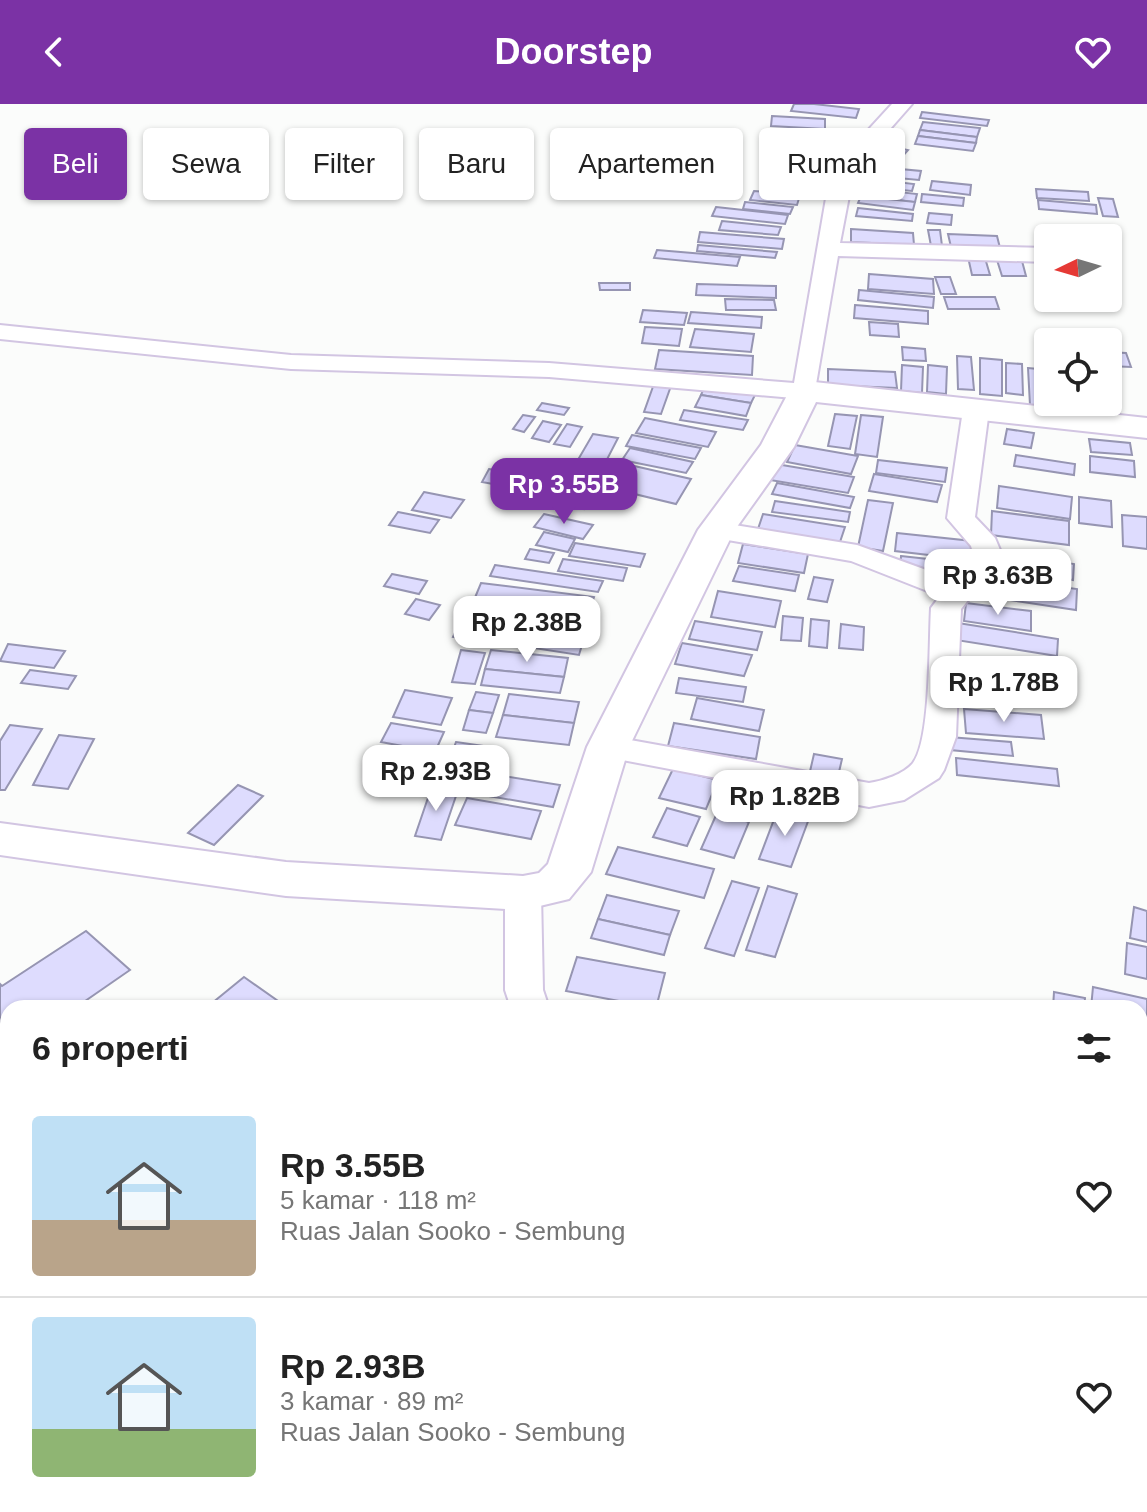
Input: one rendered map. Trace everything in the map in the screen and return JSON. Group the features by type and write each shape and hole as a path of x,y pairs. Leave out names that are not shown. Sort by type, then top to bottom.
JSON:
{"main road":[{"path":"0,839 286,879 523,893 553,887 568,872 608,747 716,530 777,447 805,391 1147,428"}],"street":[{"path":"0,332 278,362 549,370 805,391 844,168 902,104"},
{"path":"829,249 1034,255"},
{"path":"608,747 869,795 892,792 927,770 940,737 946,608 989,557 985,544 968,530 961,518 976,410"},
{"path":"716,530 857,554 958,592"},
{"path":"523,893 527,999"}],"building":[{"path":"794,104 859,109 856,118 791,111"},
{"path":"922,112 989,120 987,126 920,118"},
{"path":"772,116 825,119 825,128 771,126"},
{"path":"923,122 980,128 977,137 920,130"},
{"path":"920,130 977,137 976,143 918,136"},
{"path":"918,136 976,143 973,151 915,144"},
{"path":"905,169 921,171 919,180 905,179"},
{"path":"932,181 971,185 970,195 930,190"},
{"path":"905,183 914,184 912,191 905,190"},
{"path":"1036,189 1088,192 1089,201 1037,198"},
{"path":"754,191 759,191 759,200 798,200 797,205 750,200"},
{"path":"905,193 917,194 915,202 897,200 905,200"},
{"path":"922,194 964,198 963,206 921,202"},
{"path":"1098,198 1113,199 1118,217 1103,216"},
{"path":"859,200 915,202 913,210 858,203"},
{"path":"1038,200 1096,205 1097,214 1039,209"},
{"path":"745,202 793,207 790,214 743,209"},
{"path":"716,207 788,215 785,224 712,216"},
{"path":"858,208 913,214 912,221 856,216"},
{"path":"929,213 952,215 951,225 927,223"},
{"path":"722,221 781,227 778,235 719,230"},
{"path":"851,229 913,233 914,245 851,242"},
{"path":"928,230 940,230 942,246 931,246"},
{"path":"700,232 784,239 782,249 698,242"},
{"path":"948,234 997,236 1000,248 951,247"},
{"path":"698,245 777,252 775,258 697,251"},
{"path":"657,250 740,257 737,266 654,258"},
{"path":"968,257 985,258 990,275 972,275"},
{"path":"997,260 1022,261 1026,276 1002,276"},
{"path":"869,274 933,279 934,294 868,289"},
{"path":"935,277 950,277 956,294 941,294"},
{"path":"599,283 630,283 630,290 600,290"},
{"path":"697,284 776,286 776,298 696,295"},
{"path":"859,290 934,297 933,308 858,300"},
{"path":"944,297 995,297 999,309 948,309"},
{"path":"725,299 774,300 776,310 726,310"},
{"path":"855,305 928,311 928,324 854,318"},
{"path":"643,310 687,313 684,325 640,322"},
{"path":"691,312 762,317 761,328 688,323"},
{"path":"869,322 898,324 899,337 870,335"},
{"path":"645,327 682,329 679,346 642,343"},
{"path":"695,329 754,334 751,352 690,347"},
{"path":"902,347 925,349 926,361 903,360"},
{"path":"659,350 753,356 752,375 655,369"},
{"path":"1122,353 1126,353 1131,367 1122,367"},
{"path":"957,356 971,357 974,390 958,389"},
{"path":"980,358 1002,360 1002,396 980,394"},
{"path":"1006,363 1022,364 1023,395 1006,393"},
{"path":"902,365 923,367 922,393 901,391"},
{"path":"928,365 947,367 946,394 927,392"},
{"path":"1028,368 1034,369 1034,405 1030,405"},
{"path":"828,369 895,372 897,388 828,385"},
{"path":"655,381 672,383 661,414 644,412"},
{"path":"706,383 757,391 751,403 701,395"},
{"path":"701,395 751,403 746,416 695,407"},
{"path":"542,403 569,408 564,415 537,410"},
{"path":"684,410 748,420 743,430 680,420"},
{"path":"835,414 857,416 850,449 828,446"},
{"path":"523,415 535,417 524,432 513,429"},
{"path":"861,415 883,417 877,457 855,454"},
{"path":"645,418 716,432 708,447 636,433"},
{"path":"543,421 561,425 549,442 532,438"},
{"path":"567,424 582,427 570,447 554,444"},
{"path":"1007,429 1034,433 1031,448 1004,444"},
{"path":"593,434 618,438 599,475 572,470"},
{"path":"632,435 701,448 695,459 626,446"},
{"path":"1089,439 1130,443 1132,455 1091,452"},
{"path":"795,445 858,456 851,474 787,462"},
{"path":"630,448 693,462 686,473 622,460"},
{"path":"1016,455 1075,464 1074,475 1014,466"},
{"path":"1090,456 1134,461 1135,477 1090,472"},
{"path":"878,460 947,468 945,482 876,473"},
{"path":"776,464 854,477 848,493 770,480"},
{"path":"630,465 691,479 676,504 614,489"},
{"path":"489,469 516,474 509,487 482,482"},
{"path":"874,474 942,485 937,502 869,491"},
{"path":"528,475 597,492 584,509 514,491"},
{"path":"777,483 854,497 850,508 772,494"},
{"path":"999,486 1072,497 1070,519 997,508"},
{"path":"424,492 464,500 451,518 412,510"},
{"path":"1079,497 1111,501 1112,527 1079,523"},
{"path":"868,500 893,503 883,551 858,547"},
{"path":"775,501 850,512 848,522 772,512"},
{"path":"992,511 1069,521 1069,545 991,535"},
{"path":"398,512 439,520 430,533 389,525"},
{"path":"544,514 593,525 583,539 534,527"},
{"path":"763,514 845,527 840,542 758,529"},
{"path":"1122,515 1147,517 1147,549 1123,546"},
{"path":"544,532 575,539 568,552 536,545"},
{"path":"897,533 972,541 971,560 895,551"},
{"path":"575,543 645,554 640,567 569,556"},
{"path":"743,544 808,554 804,573 738,563"},
{"path":"530,549 554,553 549,563 525,559"},
{"path":"1002,553 1074,564 1073,580 999,569"},
{"path":"901,556 955,562 955,575 900,569"},
{"path":"563,559 627,568 623,581 558,571"},
{"path":"495,565 603,581 598,592 490,576"},
{"path":"739,566 799,575 795,591 733,581"},
{"path":"392,574 427,581 419,594 384,586"},
{"path":"985,576 1077,589 1076,610 983,596"},
{"path":"814,577 833,580 827,602 808,599"},
{"path":"481,583 594,597 588,615 474,600"},
{"path":"718,591 781,601 775,627 711,617"},
{"path":"416,599 440,605 429,620 405,614"},
{"path":"468,603 514,609 500,643 453,637"},
{"path":"966,603 1031,611 1031,631 964,621"},
{"path":"523,610 591,620 584,638 516,628"},
{"path":"783,616 803,618 801,641 781,640"},
{"path":"811,619 829,621 827,648 809,646"},
{"path":"695,621 762,632 757,650 689,639"},
{"path":"958,623 1058,639 1057,656 956,640"},
{"path":"841,624 864,627 863,650 839,648"},
{"path":"516,628 584,638 579,655 508,644"},
{"path":"682,643 752,655 744,676 675,664"},
{"path":"8,644 65,651 54,668 0,661"},
{"path":"461,650 485,653 475,684 452,682"},
{"path":"491,650 568,658 564,677 485,669"},
{"path":"485,669 564,677 560,693 481,685"},
{"path":"30,670 76,676 68,689 21,683"},
{"path":"679,678 746,687 743,702 676,693"},
{"path":"405,690 452,698 441,725 393,717"},
{"path":"476,692 499,695 493,713 469,710"},
{"path":"509,694 579,702 574,723 503,715"},
{"path":"697,698 764,710 759,731 691,719"},
{"path":"964,709 1041,715 1044,739 966,733"},
{"path":"469,710 493,713 486,733 463,730"},
{"path":"503,715 574,723 569,745 496,737"},
{"path":"391,723 444,732 435,752 381,742"},
{"path":"674,723 760,737 756,759 668,746"},
{"path":"10,725 42,729 5,790 0,790 0,741"},
{"path":"59,735 94,739 68,789 33,785"},
{"path":"949,737 1011,742 1013,756 950,750"},
{"path":"456,742 484,746 473,773 446,769"},
{"path":"814,754 842,759 836,785 808,780"},
{"path":"956,758 1057,769 1059,786 957,775"},
{"path":"673,769 718,780 706,809 659,798"},
{"path":"485,773 560,785 553,807 477,794"},
{"path":"238,785 263,796 214,845 188,833"},
{"path":"775,785 844,797 840,817 770,804"},
{"path":"432,786 458,790 441,840 415,836"},
{"path":"467,798 541,811 531,839 455,825"},
{"path":"667,808 700,817 687,846 653,837"},
{"path":"778,809 810,816 791,867 759,859"},
{"path":"717,813 749,822 734,858 701,849"},
{"path":"618,847 714,869 704,898 606,874"},
{"path":"732,881 759,888 734,956 705,948"},
{"path":"768,886 797,894 775,957 746,950"},
{"path":"607,895 679,911 670,935 598,919"},
{"path":"1134,907 1147,911 1147,942 1130,938"},
{"path":"598,919 670,935 664,955 591,938"},
{"path":"86,931 130,970 87,1000 0,1000 0,984 2,986"},
{"path":"1127,943 1147,947 1147,979 1125,974"},
{"path":"577,957 665,973 658,1000 614,1000 566,991"},
{"path":"244,977 277,1000 216,1000"},
{"path":"1093,987 1147,999 1147,1000 1092,1000"},
{"path":"1054,992 1085,998 1085,1000 1054,1000"}]}
